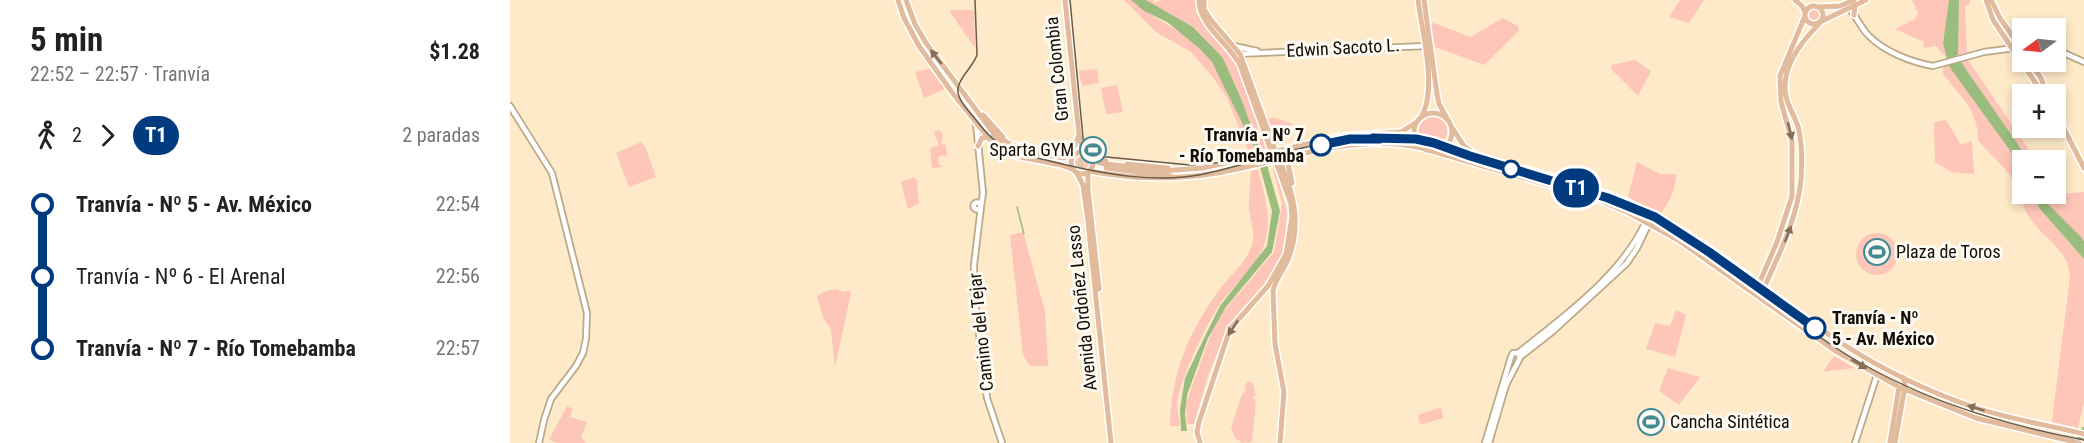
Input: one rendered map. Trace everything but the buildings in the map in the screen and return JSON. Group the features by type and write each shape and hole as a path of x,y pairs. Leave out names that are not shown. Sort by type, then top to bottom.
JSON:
{"main road":[{"path":"898,0 913,36 951,91 987,137 999,148 1015,156 1061,165 1082,174 1108,173 1177,178 1219,172 1346,145 1391,145 1429,150 1599,200 1648,222 1678,240 1834,350 1902,388 1943,406 1995,423 2079,443"},
{"path":"906,0 910,14 924,40 994,134 1012,147 1036,155 1065,158"},
{"name":"Gran Colombia","path":"1065,0 1079,135 1083,149 1089,154"},
{"path":"1199,0 1200,13 1237,54 1269,150"},
{"path":"1204,0 1204,9 1210,20 1234,46 1275,143 1283,149"},
{"path":"1418,0 1429,94 1426,108 1414,130 1416,139 1429,150 1443,148 1449,142 1452,126"},
{"path":"1424,0 1439,104 1464,146 1477,156 1599,190 1660,217 1845,345 1944,396 1975,408 2084,434"},
{"path":"1795,0 1802,6 1810,24 1820,23"},
{"path":"1801,0 1821,9 1824,14 1820,23"},
{"path":"1762,286 1792,196 1792,136 1781,102 1779,87 1781,71 1809,7 1833,8 1866,0"},
{"path":"1986,0 1991,16 2012,48"},
{"path":"1991,0 2012,35"},
{"path":"1849,3 1854,15"},
{"path":"1755,293 1762,286 1791,226 1799,193 1800,139 1798,126 1786,97 1787,71 1793,56 1806,37 1820,23 1849,3"},
{"path":"945,81 993,138 1012,151 1065,158 1081,152 1110,162 1176,169"},
{"path":"1251,85 1269,150"},
{"path":"951,91 958,95"},
{"path":"1177,178 1099,165 1161,171 1203,168 1252,157 1269,150 1345,135 1393,134 1401,132 1434,112 1447,118"},
{"path":"2066,133 2084,168"},
{"path":"1065,158 1074,147 1079,135"},
{"name":"Gran Colombia","path":"1075,154 1079,135"},
{"path":"978,146 982,138 987,137"},
{"path":"1075,154 1071,161 1075,171"},
{"path":"1088,173 1093,163 1089,154"},
{"path":"1200,443 1197,432 1199,422 1230,329 1265,290 1286,254 1297,205 1288,163 1289,156"},
{"path":"1269,161 1276,166 1282,179 1294,217"},
{"path":"1279,164 1293,193 1294,217 1290,256 1274,285 1273,299 1275,344 1284,392 1280,443"},
{"name":"Avenida Ordoñez Lasso","path":"1075,171 1087,197"},
{"name":"Avenida Ordoñez Lasso","path":"1088,173 1087,197 1113,443"},
{"path":"1088,185 1095,177 1108,173"},
{"path":"1265,290 1273,299"},
{"path":"1258,298 1273,299"},
{"path":"1895,443 1903,376"},
{"path":"1890,443 1902,388"},
{"path":"1995,423 2007,416"}],"street":[{"path":"1854,15 1868,35 1894,53 1934,66 2012,48"},
{"path":"2002,49 2006,46 2007,40"},
{"name":"Edwin Sacoto L.","path":"1237,54 1424,45"},
{"path":"1424,45 1431,48"},
{"name":"Edwin Sacoto L.","path":"1234,46 1263,52"},
{"path":"2066,54 2084,62"},
{"path":"510,106 552,173 587,313 583,353 551,399 539,443"},
{"name":"Camino del Tejar","path":"976,123 982,193 974,266 974,294 987,398 1002,443"},
{"path":"1487,443 1506,385 1519,355 1609,274 1632,248 1648,222"},
{"path":"1487,443 1510,359 1512,354 1519,355"},
{"path":"1855,443 1877,375"}],"shaded area":[{"path":"1124,0 1131,0 1188,38 1205,53 1226,87 1256,151 1249,152 1227,98 1191,52 1156,32"},
{"path":"1131,0 1146,0 1193,27 1223,58 1260,150 1256,151 1212,62 1199,48 1167,22 1144,11"},
{"path":"1146,0 1153,0 1154,3 1163,0 1196,0 1196,13 1238,65 1266,149 1261,149 1223,58 1193,27"},
{"path":"1680,0 1704,0 1689,23 1669,17"},
{"path":"1912,0 1949,0 1943,43 1947,59 1936,46 1923,48 1924,42 1895,29 1915,19 1918,13"},
{"path":"1949,0 1959,0 1958,55 1947,59 1943,43"},
{"path":"1959,0 1970,0 1970,3 1965,6 1967,52 1958,55"},
{"path":"1814,7 1820,9 1822,15 1820,21 1814,23 1808,21 1806,15 1808,9"},
{"path":"951,10 972,10 974,12 975,48 950,12"},
{"path":"1503,18 1518,26 1519,31 1484,65 1435,47 1430,25 1432,23 1470,37"},
{"path":"1635,60 1651,71 1638,96 1612,70 1611,65"},
{"path":"1968,60 2012,125 2012,136 1961,62"},
{"path":"1961,62 2022,150 2012,150 2012,153 1948,65"},
{"path":"1948,65 2012,151 2012,179 1978,141 1972,112 1943,74 1943,67"},
{"path":"930,69 944,88 924,98 915,72"},
{"path":"1097,69 1099,83 1082,86 1079,71"},
{"path":"1117,85 1123,112 1106,114 1101,88"},
{"path":"1274,117 1274,119 1292,124 1289,128 1284,128 1286,135 1284,138 1273,136 1267,119"},
{"path":"1433,117 1443,121 1447,131 1443,141 1433,145 1423,141 1419,131 1423,121"},
{"path":"1946,120 1961,145 1972,141 1974,174 1952,172 1935,162 1934,122"},
{"path":"940,130 943,136 941,143 946,145 947,158 944,155 939,156 938,163 943,167 932,168 930,148 939,145 934,132"},
{"path":"2014,138 2021,138 2029,150 2022,150"},
{"path":"641,142 645,146 656,177 629,187 616,153"},
{"path":"1077,154 1085,154 1090,159 1088,170 1077,172 1072,167 1072,159"},
{"path":"1637,162 1660,174 1676,174 1671,196 1659,215 1628,197"},
{"path":"1267,165 1280,211 1272,252 1226,307 1208,338 1187,395 1185,415 1187,431 1181,431 1180,409 1185,378 1220,306 1267,246 1272,211 1260,167"},
{"path":"1272,166 1277,174 1287,212 1283,258 1263,289 1228,326 1208,376 1194,424 1187,424 1186,403 1213,328 1224,311 1274,252 1282,204"},
{"path":"1258,169 1265,196 1268,223 1265,242 1258,258 1222,301 1209,322 1178,396 1180,424 1170,426 1178,370 1191,337 1209,305 1242,263 1252,245 1253,232 1249,208 1251,171"},
{"path":"914,177 917,180 919,204 908,209 901,182"},
{"path":"2084,192 2084,241 2048,204 2066,204 2066,194"},
{"path":"2023,204 2037,204 2084,259 2084,403 2078,428 2052,422 2070,277 2069,267 2060,251 2029,217"},
{"path":"2037,204 2048,204 2081,237 2084,241 2084,259"},
{"path":"1023,232 1045,311 1048,366 1030,366 1023,354 1010,235"},
{"name":"Plaza de Toros","path":"1877,233 1892,239 1898,254 1892,269 1877,275 1862,269 1856,254 1862,239"},
{"path":"837,289 843,292 848,290 851,293 835,367 831,329 823,318 817,296"},
{"path":"1676,310 1686,315 1675,357 1646,349 1655,323 1670,326"},
{"path":"1834,356 1854,368 1823,372"},
{"path":"1668,368 1700,377 1679,405 1659,391"},
{"path":"1247,381 1253,383 1256,396 1254,395 1253,398 1256,402 1252,442 1242,443 1235,438 1231,428"},
{"path":"567,406 573,409 570,417 587,422 581,437 586,443 557,443 549,440"},
{"path":"1441,407 1443,418 1420,425 1418,415"}],"waterway":[{"path":"1017,207 1024,234"},
{"path":"2078,443 2084,430"}],"tunnel":[{"path":"1064,158 1099,163"},
{"path":"1063,162 1085,165"}],"tram line":[{"path":"975,0 977,55 961,79 958,88 959,97 986,132 1004,147 1013,151 1112,174 1168,178 1204,174 1330,142 1376,138 1405,140 1429,145 1598,196 1637,211 1702,249 1811,331 1862,364 1922,393 1986,416 2084,440"},
{"path":"1070,0 1083,138 1088,150 1096,156 1190,165 1225,162"},
{"name":"T1","path":"1321,145 1350,139 1390,137 1416,139 1608,198 1655,217 1709,252 1815,328"}],"place":[{"name":"Tranvía - Nº 7 - Río Tomebamba","path":"1321,145"},
{"name":"Sparta GYM","path":"1093,150"},
{"name":"Plaza de Toros","path":"1877,252"},
{"name":"Tranvía - Nº 5 - Av. México","path":"1815,328"},
{"name":"Cancha Sintética","path":"1651,422"}]}
